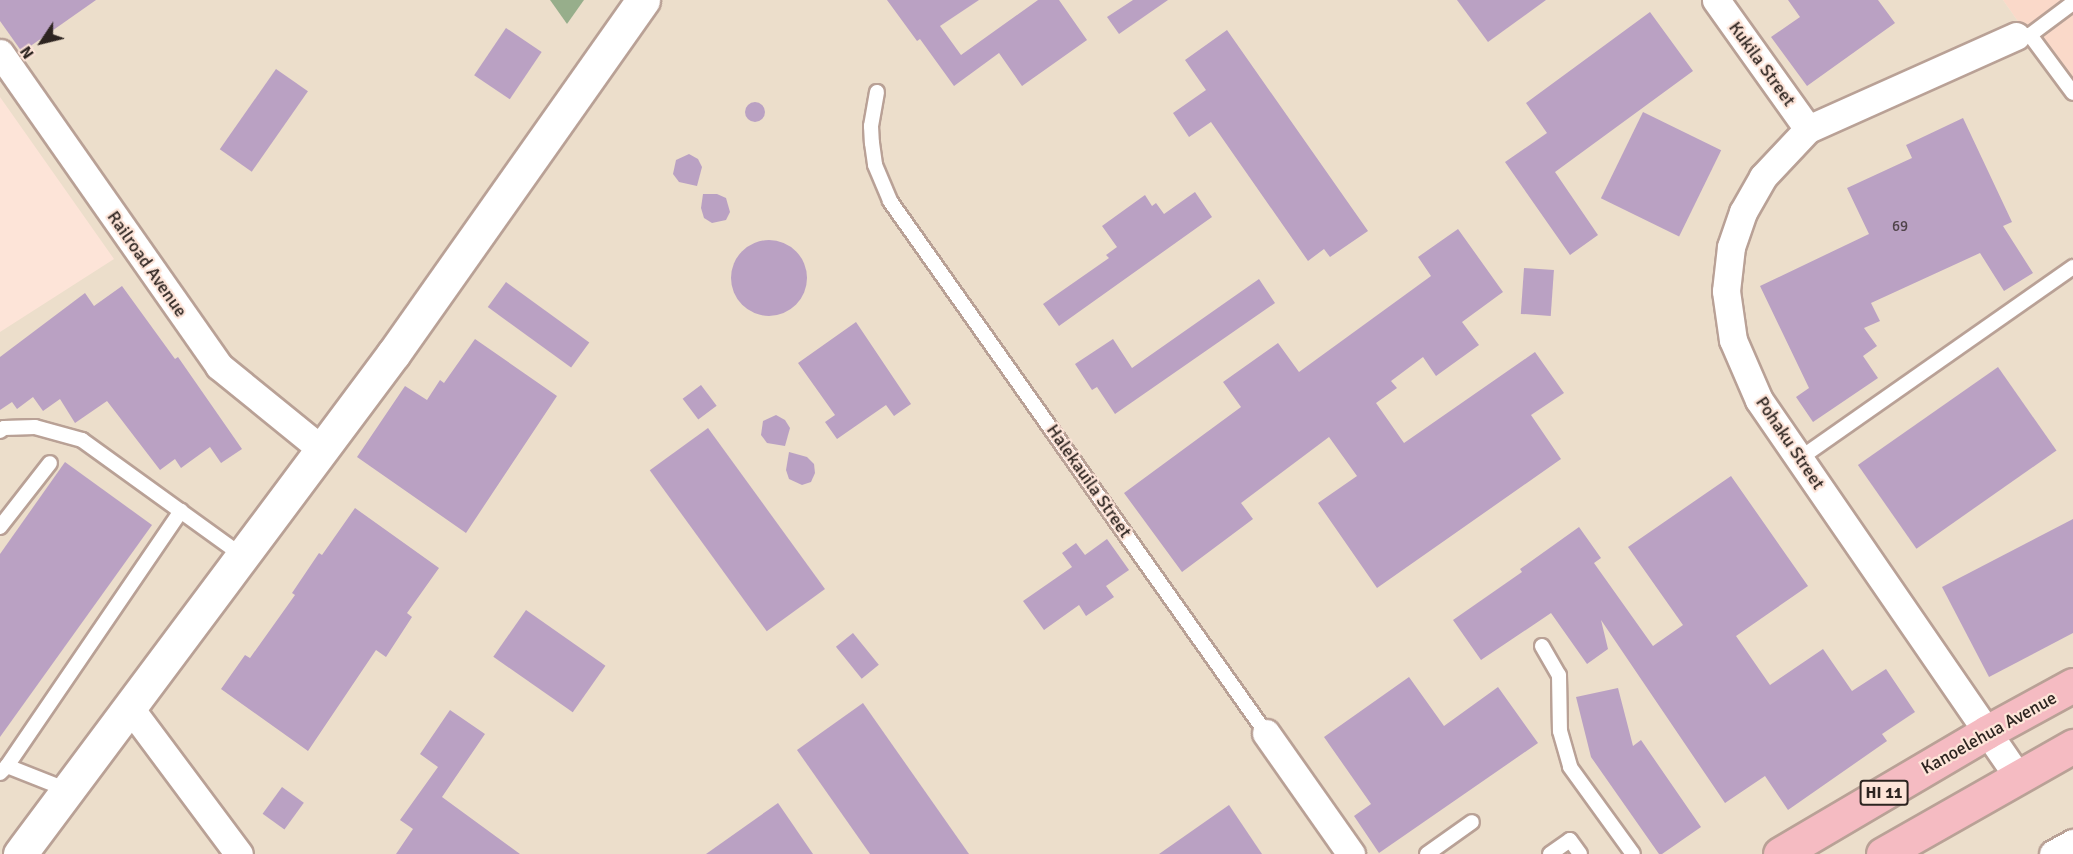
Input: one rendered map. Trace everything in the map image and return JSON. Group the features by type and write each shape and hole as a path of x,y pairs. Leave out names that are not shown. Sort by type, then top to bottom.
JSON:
{"highway":[{"name":"Kanoelehua Avenue","path":"1780,854 1987,732 2073,686"},
{"path":"1882,854 2018,775 2073,746"}],"street":[{"path":"20,854 400,343 643,0"},
{"name":"Kukila Street","path":"1716,0 1808,129"},
{"name":"Pohaku Street","path":"2018,775 1759,400 1732,340 1726,291 1731,247 1743,212 1763,177 1808,129 2023,35"},
{"name":"Railroad Avenue","path":"0,53 219,366 321,449"},
{"path":"130,708 239,854"},
{"name":"Halekauila Street","path":"1266,733 1351,854"},
{"path":"2053,854 2073,843"}],"lane":[{"path":"2073,3 2023,35 2073,93"},
{"name":"Halekauila Street","path":"877,93 871,126 872,143 875,165 891,201 1266,733"},
{"path":"1799,459 2073,267"},
{"path":"0,431 4,428 34,427 82,440 243,556"},
{"path":"0,527 50,462"},
{"path":"69,790 3,769 181,511"},
{"path":"1542,646 1559,675 1560,730 1570,767 1633,854"},
{"path":"1427,854 1472,822"},
{"path":"1550,854 1570,840 1580,854"}],"shaded area":[{"path":"0,0 550,0 567,24 584,0 2003,0 2073,100 2073,854 0,854 0,332 114,259 0,97"},
{"path":"2003,0 2073,0 2073,100"}],"green space":[{"path":"550,0 584,0 567,24"}],"building":[{"path":"0,0 96,0 22,52 0,21"},
{"path":"887,0 979,0 940,26 961,55 1038,0 1059,0 1087,40 1022,86 999,53 954,86 920,39 917,41"},
{"path":"1133,0 1168,0 1119,34 1107,17"},
{"path":"1457,0 1546,0 1488,42"},
{"path":"1788,0 1878,0 1895,23 1807,86 1771,37 1800,17"},
{"path":"1650,12 1693,71 1555,172 1598,235 1570,255 1505,162 1547,133 1526,103"},
{"path":"506,28 542,52 510,99 474,75"},
{"path":"1227,30 1368,231 1330,257 1324,249 1308,261 1211,122 1189,137 1173,113 1206,90 1185,60"},
{"path":"276,69 308,91 252,172 220,149"},
{"path":"755,102 762,105 765,112 762,119 755,122 748,119 745,112 748,105"},
{"path":"1643,112 1721,150 1679,236 1601,198"},
{"path":"1963,118 2012,222 2003,226 2033,273 2004,291 1980,253 1871,303 1880,321 1864,328 1877,346 1863,356 1878,378 1813,422 1796,397 1809,388 1760,286 1869,234 1847,188 1912,158 1906,145"},
{"path":"689,154 698,159 702,167 697,186 679,182 673,174 676,160"},
{"path":"1195,192 1212,217 1059,326 1043,304 1109,258 1106,255 1117,247 1102,226 1145,195 1152,206 1156,203 1164,214"},
{"path":"703,194 717,194 726,198 730,212 726,220 712,223 704,218 701,208"},
{"path":"1458,229 1503,292 1462,322 1479,345 1436,376 1423,357 1391,381 1397,388 1376,403 1404,443 1535,352 1564,393 1531,415 1561,459 1377,588 1318,503 1357,476 1329,437 1241,503 1253,519 1182,572 1124,493 1241,407 1223,382 1278,343 1299,372 1431,276 1418,257"},
{"path":"769,240 783,243 796,251 804,264 807,278 804,292 796,305 783,313 769,316 755,313 742,305 734,292 731,278 734,264 742,251 755,243"},
{"path":"1524,268 1554,270 1551,316 1521,314"},
{"path":"1259,279 1275,303 1115,414 1097,387 1092,390 1075,364 1113,339 1132,368"},
{"path":"506,282 589,343 571,368 488,307"},
{"path":"122,286 175,359 178,357 242,449 221,463 210,447 181,468 175,459 160,470 107,401 75,423 60,399 43,411 33,397 17,409 12,402 0,410 0,357 85,293 94,306"},
{"path":"856,322 911,404 894,416 886,405 837,439 825,422 835,415 798,363"},
{"path":"475,339 557,396 466,533 357,457 405,386 427,400 440,380 444,383"},
{"path":"1998,367 2057,451 1916,549 1858,465"},
{"path":"701,385 717,406 698,420 683,399"},
{"path":"776,415 785,420 790,428 785,446 767,443 761,435 763,421"},
{"path":"708,428 825,589 767,631 650,470"},
{"path":"789,452 807,457 814,464 815,473 811,482 802,485 789,479 786,470"},
{"path":"65,462 152,525 0,737 0,554"},
{"path":"1731,476 1808,586 1736,636 1770,685 1823,649 1852,691 1886,669 1915,712 1882,734 1887,741 1788,810 1765,776 1725,803 1601,620 1608,649 1587,664 1551,613 1481,660 1453,620 1522,572 1520,569 1579,527 1601,558 1594,563 1653,646 1683,625 1628,547"},
{"path":"355,508 439,568 407,613 412,617 386,657 376,650 308,751 221,689 245,655 250,658 295,595 292,593 319,553 322,555"},
{"path":"2073,519 2073,633 1989,677 1942,587"},
{"path":"1107,539 1129,570 1106,586 1114,597 1086,616 1079,605 1044,630 1023,601 1072,567 1062,553 1076,543 1085,555"},
{"path":"526,610 605,666 573,712 493,657"},
{"path":"853,633 879,665 862,679 836,647"},
{"path":"1409,677 1444,726 1498,687 1538,743 1379,853 1354,816 1371,804 1324,737"},
{"path":"1618,688 1633,746 1641,740 1701,827 1662,854 1659,854 1591,757 1576,697"},
{"path":"863,703 969,854 870,854 797,750"},
{"path":"450,710 485,734 442,797 520,854 396,854 413,829 400,820 438,767 420,754"},
{"path":"282,787 304,803 284,830 263,814"},
{"path":"778,803 813,854 706,854"},
{"path":"1229,805 1262,854 1159,854"}]}
